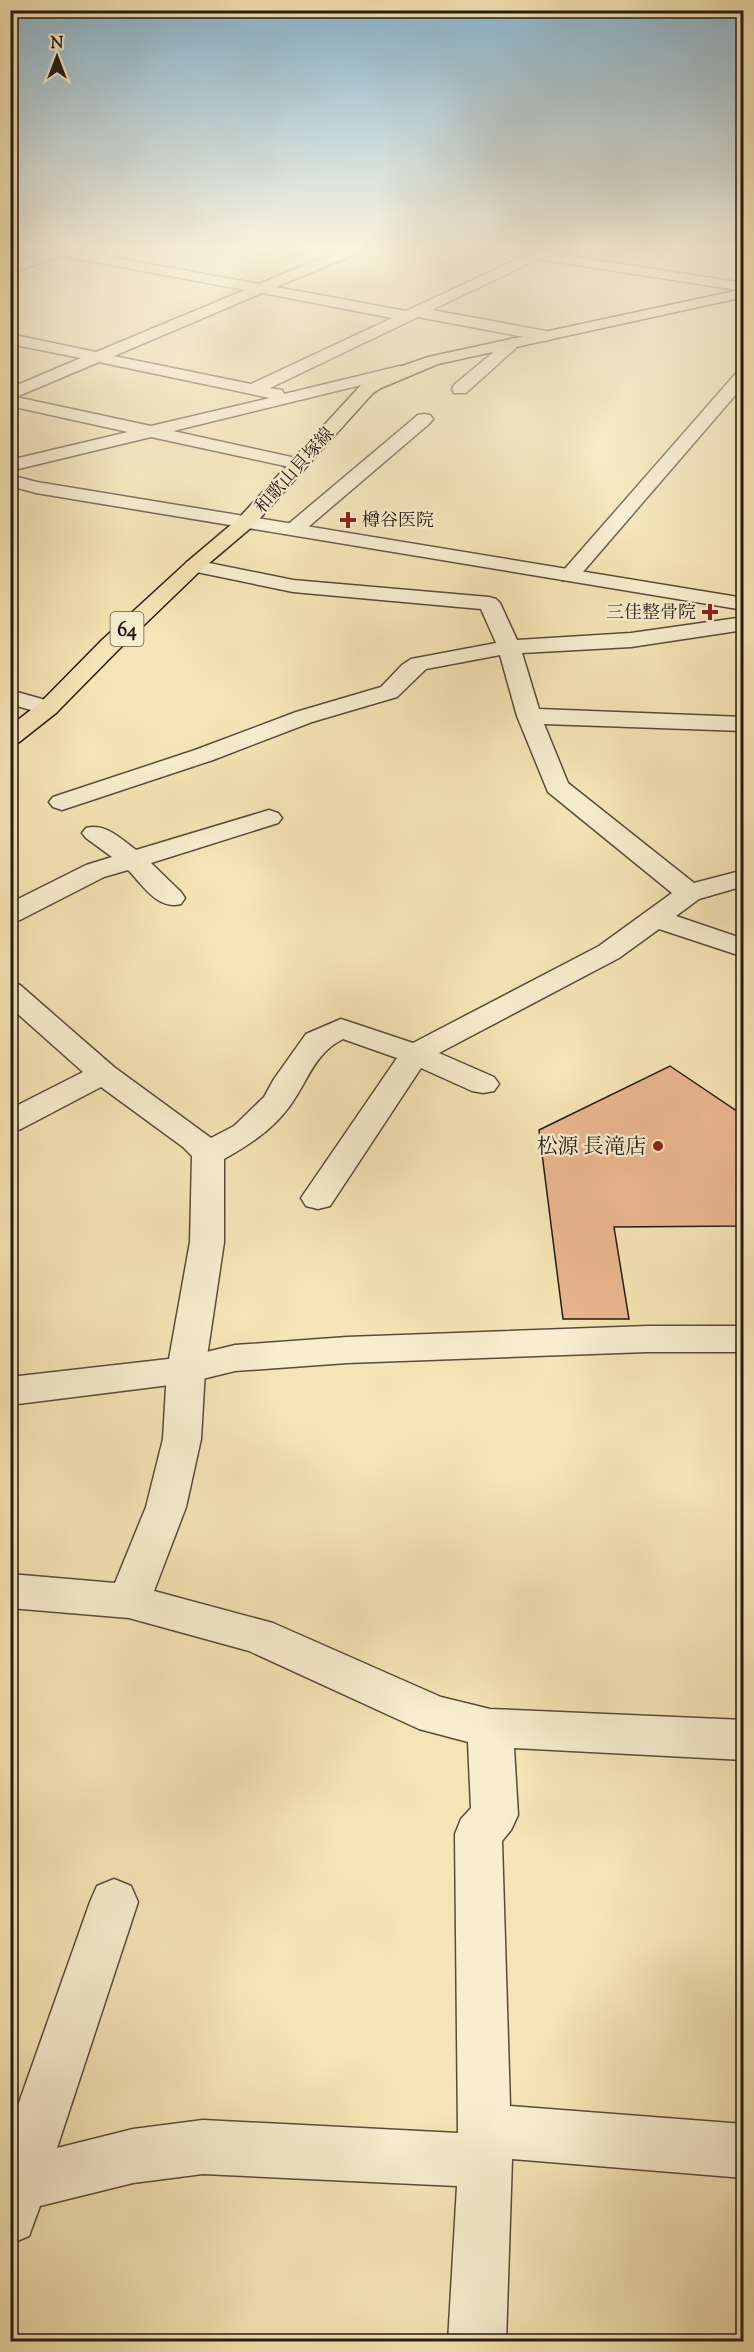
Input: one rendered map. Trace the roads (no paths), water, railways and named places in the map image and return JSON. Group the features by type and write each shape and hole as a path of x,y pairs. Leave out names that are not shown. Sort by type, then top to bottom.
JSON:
{"main road":[{"name":"和歌山貝塚線","path":"10,738 48,708 110,645 194,566 246,522 367,389 400,371 449,357"}],"street":[{"path":"89,357 289,397"},
{"path":"10,394 98,357"},
{"path":"254,389 322,357"},
{"path":"460,389 497,357"},
{"path":"10,466 400,371"},
{"path":"569,576 744,374"},
{"path":"10,400 299,464"},
{"path":"293,530 424,419"},
{"path":"10,480 36,487 744,604"},
{"path":"194,566 293,586 489,603 509,647 529,716 557,787 696,891 744,902"},
{"path":"62,802 204,755 304,717 389,692 400,684 407,669 420,664 509,647 631,640 744,623"},
{"path":"10,697 48,708"},
{"path":"529,716 744,724"},
{"path":"10,914 95,871 269,818"},
{"path":"95,833 132,859 171,898"},
{"path":"318,1198 415,1054 609,952 696,891 744,878"},
{"path":"655,918 744,949"},
{"path":"10,991 103,1074 194,1140 208,1155 207,1242 186,1370 182,1439 166,1507 129,1601"},
{"path":"208,1155 245,1133 277,1102 289,1079 317,1040 341,1028 415,1054 483,1084"},
{"path":"10,1122 103,1074"},
{"path":"10,1391 67,1382 186,1370 236,1358 346,1350 648,1339 744,1339"},
{"path":"10,1591 129,1601 258,1636 435,1715 490,1728 744,1740"},
{"path":"477,2342 485,2145 478,1834 495,1815 490,1728"},
{"path":"13,2196 114,1902"},
{"path":"13,2196 133,2156 203,2147 485,2145 744,2151"}],"place":[{"name":"樽谷医院","path":"348,520"},
{"name":"三佳整骨院","path":"710,612"},
{"name":"松源 長滝店","path":"658,1146"}]}
